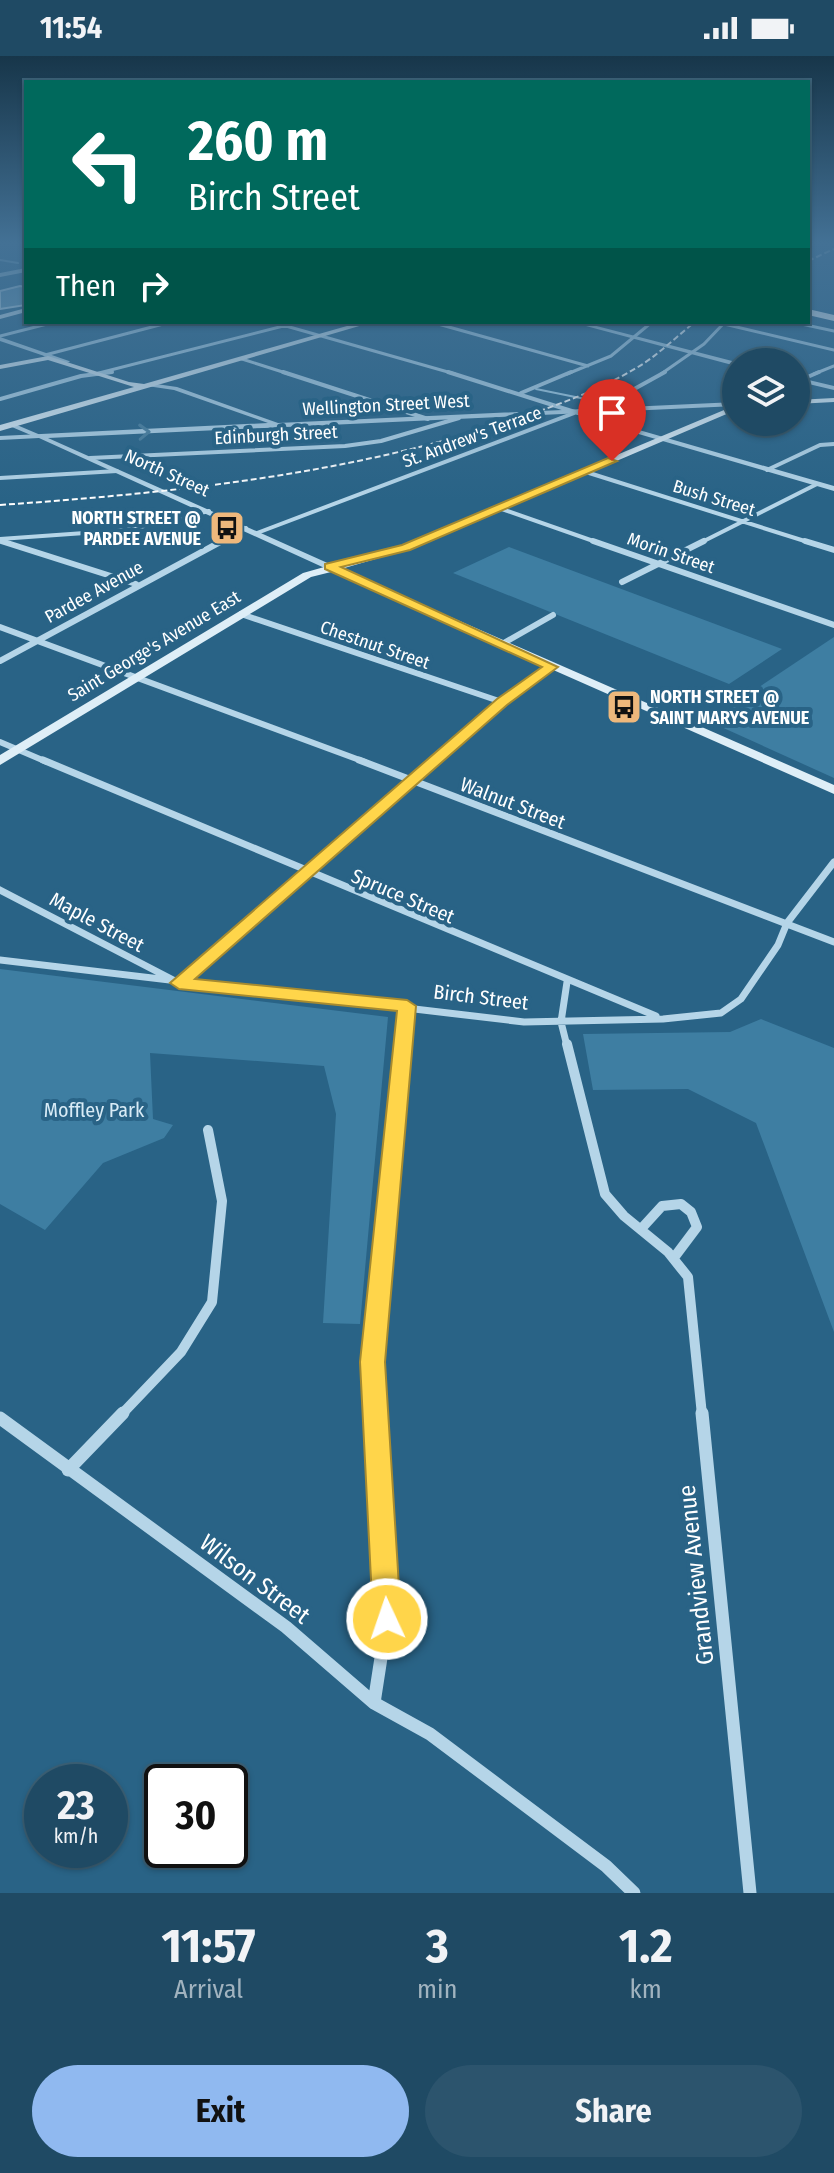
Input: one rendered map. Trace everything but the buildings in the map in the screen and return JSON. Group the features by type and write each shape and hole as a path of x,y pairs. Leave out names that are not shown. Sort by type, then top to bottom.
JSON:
{"main road":[{"path":"0,428 126,388 149,385 346,329"},
{"path":"0,367 28,359 67,362 126,388"},
{"path":"810,401 834,400"},
{"name":"Saint George's Avenue East","path":"0,761 296,581 329,567 406,547 722,411"},
{"name":"North Street","path":"329,567 834,790"}],"street":[{"path":"0,337 30,329"},
{"path":"28,359 145,329"},
{"path":"0,399 274,329"},
{"path":"295,329 520,393 834,489"},
{"path":"455,329 588,366"},
{"path":"599,329 722,360"},
{"path":"520,393 611,356 644,329"},
{"name":"St. Andrew's Terrace","path":"257,533 627,393 693,353 718,329"},
{"path":"747,329 834,350"},
{"path":"0,337 67,362"},
{"path":"242,359 428,419"},
{"path":"810,375 834,366"},
{"path":"175,388 170,382 177,377"},
{"path":"810,383 834,388"},
{"path":"149,385 175,388 263,420 294,426"},
{"name":"Wellington Street West","path":"0,438 722,406"},
{"path":"548,414 563,419"},
{"name":"Edinburgh Street","path":"90,458 345,446 395,438 459,418"},
{"path":"251,428 263,420"},
{"name":"North Street","path":"12,425 329,567"},
{"path":"767,470 820,445 834,444"},
{"path":"0,478 117,471"},
{"name":"Bush Street","path":"586,472 834,550"},
{"path":"622,582 817,484"},
{"name":"Morin Street","path":"499,508 834,625"},
{"path":"0,540 127,530 209,511"},
{"name":"Pardee Avenue","path":"0,661 137,584 246,528"},
{"path":"0,540 137,584"},
{"name":"Chestnut Street","path":"241,614 502,702"},
{"path":"502,644 553,615"},
{"name":"Walnut Street","path":"0,627 414,780 834,942"},
{"path":"179,983 502,702 551,667"},
{"name":"Spruce Street","path":"0,742 306,873 663,1019"},
{"name":"Birch Street","path":"0,960 524,1022 663,1019 721,1013 741,999 778,945 787,923 834,862"},
{"name":"Maple Street","path":"0,890 179,983"},
{"path":"567,982 561,1022 605,1194 613,1208 641,1229 676,1255 689,1242 697,1227 691,1212 681,1204 662,1206 641,1229"},
{"path":"374,1703 387,1619 372,1362 407,1006"},
{"path":"68,1470 181,1352 212,1302 222,1201 208,1130"},
{"name":"Grandview Avenue","path":"676,1255 688,1277 750,1893"},
{"name":"Wilson Street","path":"0,1418 286,1627 374,1703 430,1734 606,1866 634,1893"}],"green space":[{"path":"509,547 782,649 729,684 453,573"},
{"path":"834,637 834,778 708,721"},
{"name":"Moffley Park","path":"0,969 388,1017 360,1324 323,1323 336,1114 324,1066 150,1053 153,1119 173,1125 164,1138 103,1163 45,1230 0,1204"},
{"path":"761,1019 834,1048 834,1332 756,1123 688,1089 593,1090 583,1034 730,1032"}],"waterway":[{"path":"536,389 595,401"}],"railway":[{"path":"0,505 258,479 447,440 542,410 607,384 645,362 687,329"}],"place":[{"name":"NORTH STREET @ PARDEE AVENUE","path":"227,528"},
{"name":"NORTH STREET @ SAINT MARYS AVENUE","path":"624,707"}],"route":[{"path":"387,1619 372,1362 407,1006 179,983 502,702 551,667 329,567 406,547 612,461"}]}
